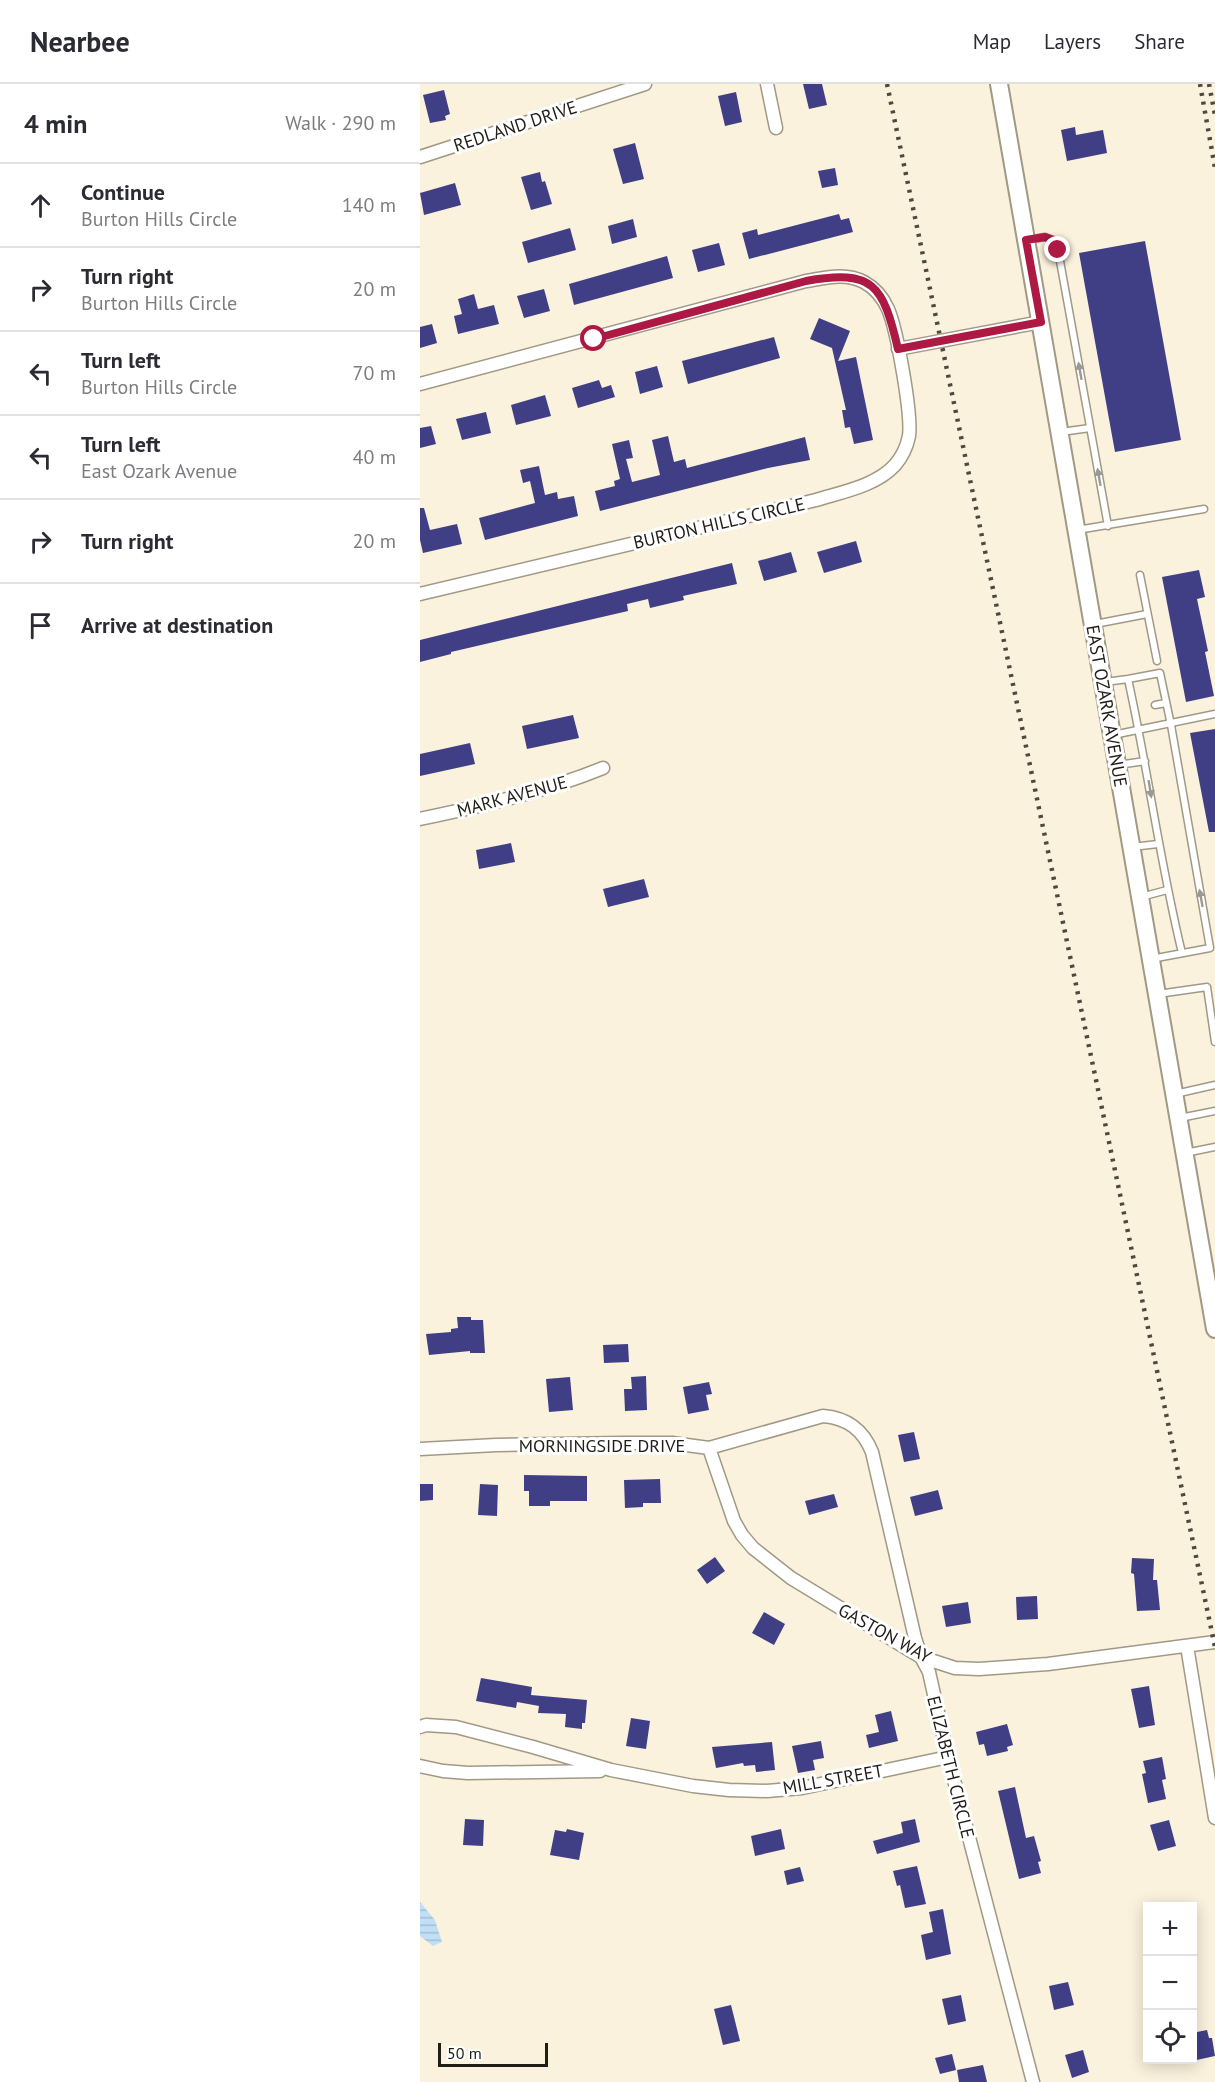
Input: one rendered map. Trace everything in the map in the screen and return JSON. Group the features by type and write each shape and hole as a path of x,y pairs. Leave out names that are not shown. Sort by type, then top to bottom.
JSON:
{"main road":[{"name":"EAST OZARK AVENUE","path":"999,84 1215,1329"}],"street":[{"name":"REDLAND DRIVE","path":"420,157 645,84"},
{"path":"767,84 776,128"},
{"name":"BURTON HILLS CIRCLE","path":"420,384 806,281 848,276 863,281 882,298 888,310 898,349 909,421 909,435 905,450 897,463 883,476 851,489 816,500 420,594"},
{"path":"898,349 1041,322"},
{"name":"MARK AVENUE","path":"420,819 531,793 566,783 603,768"},
{"name":"MORNINGSIDE DRIVE","path":"420,1449 624,1443 672,1443 710,1448 824,1416 848,1422 859,1430 867,1440 872,1452"},
{"name":"GASTON WAY","path":"710,1448 734,1521 753,1548 791,1578 921,1657 955,1668 980,1669 1048,1664 1215,1642"},
{"name":"ELIZABETH CIRCLE","path":"872,1452 915,1638 929,1672 948,1757 1033,2082"},
{"path":"1187,1646 1215,1818"},
{"name":"MILL STREET","path":"420,1727 426,1725 456,1727 611,1770 693,1786 767,1791 802,1788 948,1757"},
{"name":"MILL STREET","path":"420,1766 468,1773 611,1770"}],"lane":[{"path":"1026,240 1045,237 1053,240 1058,250 1108,526"},
{"path":"1059,432 1090,428"},
{"path":"1077,530 1204,509"},
{"path":"1140,575 1157,661"},
{"path":"1093,624 1147,614"},
{"path":"1103,682 1160,673 1210,948 1151,959"},
{"path":"1128,679 1136,709 1167,890 1182,954"},
{"path":"1155,705 1166,703"},
{"path":"1112,736 1215,714"},
{"path":"1117,765 1145,761"},
{"path":"1131,847 1158,844"},
{"path":"1140,897 1167,890"},
{"path":"1157,994 1207,987 1215,1042"},
{"path":"1174,1094 1215,1085"},
{"path":"1179,1118 1215,1111"},
{"path":"1185,1153 1215,1147"}],"water":[{"path":"420,1902 435,1920 442,1942 433,1946 420,1936"}],"building":[{"path":"803,84 822,84 827,105 809,109"},
{"path":"444,90 450,114 445,116 446,120 430,123 423,95"},
{"path":"736,92 742,122 725,126 718,96"},
{"path":"1075,127 1076,135 1103,130 1107,153 1067,161 1061,130"},
{"path":"635,143 644,179 623,184 613,149"},
{"path":"835,168 838,185 822,188 818,171"},
{"path":"540,172 552,204 531,210 521,177"},
{"path":"455,183 461,205 424,215 420,193"},
{"path":"839,214 841,220 849,218 853,232 749,259 742,233 757,229 758,235"},
{"path":"633,219 637,237 612,244 608,226"},
{"path":"570,228 576,250 528,263 522,242"},
{"path":"1145,241 1181,440 1115,452 1079,253"},
{"path":"719,243 725,265 698,272 692,250"},
{"path":"667,256 673,278 574,305 569,284"},
{"path":"544,289 550,311 524,318 517,296"},
{"path":"474,294 478,309 494,305 499,324 458,334 454,316 462,314 458,299"},
{"path":"819,318 850,331 838,361 856,357 873,440 854,444 850,427 845,428 842,410 846,410 832,348 810,339"},
{"path":"432,324 437,343 420,348 420,327"},
{"path":"774,337 780,358 688,384 682,361"},
{"path":"657,366 663,387 640,394 635,372"},
{"path":"599,380 602,388 611,385 615,397 578,408 572,388"},
{"path":"545,395 551,416 516,425 511,405"},
{"path":"486,412 491,433 462,440 456,419"},
{"path":"431,426 436,444 420,448 420,428"},
{"path":"668,436 674,462 685,459 687,468 805,437 810,460 768,468 600,511 595,491 615,486 614,481 620,479 612,444 629,440 633,458 626,459 632,482 660,475 652,440"},
{"path":"539,466 545,495 557,492 558,499 574,496 578,516 485,540 479,518 535,503 530,481 523,483 520,470"},
{"path":"420,508 424,508 430,530 457,524 462,544 423,553 420,540"},
{"path":"856,541 862,562 824,573 817,552"},
{"path":"791,552 797,572 764,581 758,561"},
{"path":"732,563 737,584 683,596 684,600 650,608 648,599 627,604 628,611 451,652 451,654 420,662 420,640"},
{"path":"1199,570 1205,597 1197,599 1208,651 1205,652 1214,696 1186,702 1162,577"},
{"path":"573,715 579,738 527,749 522,726"},
{"path":"1215,729 1215,832 1209,832 1190,733"},
{"path":"470,743 475,764 420,776 420,754"},
{"path":"511,843 515,862 479,869 476,850"},
{"path":"644,879 649,897 608,907 603,889"},
{"path":"457,1317 483,1320 485,1353 470,1353 470,1351 429,1355 426,1334 451,1332 451,1329 458,1328"},
{"path":"628,1344 629,1362 604,1363 603,1345"},
{"path":"646,1376 647,1410 625,1411 624,1389 632,1389 631,1377"},
{"path":"570,1377 573,1410 549,1412 546,1379"},
{"path":"709,1382 712,1394 706,1395 709,1410 688,1414 683,1387"},
{"path":"914,1432 920,1459 904,1462 898,1435"},
{"path":"524,1475 587,1476 587,1501 550,1501 550,1506 529,1506 529,1491 524,1491"},
{"path":"660,1479 661,1503 643,1503 643,1507 625,1508 624,1480"},
{"path":"420,1484 433,1484 433,1500 420,1501"},
{"path":"480,1484 498,1485 497,1516 478,1515"},
{"path":"938,1490 943,1509 915,1516 910,1497"},
{"path":"834,1494 838,1507 809,1515 805,1501"},
{"path":"715,1557 725,1571 707,1584 697,1570"},
{"path":"1132,1558 1154,1559 1153,1580 1157,1580 1160,1610 1137,1611 1134,1574 1131,1573"},
{"path":"1037,1596 1038,1619 1017,1620 1016,1597"},
{"path":"968,1602 971,1623 946,1627 942,1606"},
{"path":"764,1612 785,1624 774,1645 752,1633"},
{"path":"481,1678 532,1687 531,1695 587,1700 585,1723 582,1723 582,1729 565,1727 566,1714 538,1713 539,1706 517,1702 516,1708 476,1701"},
{"path":"1149,1686 1155,1725 1139,1728 1131,1689"},
{"path":"891,1711 898,1741 869,1748 866,1735 879,1732 875,1715"},
{"path":"631,1718 650,1721 646,1749 626,1746"},
{"path":"1007,1724 1013,1745 1007,1747 1008,1751 987,1756 984,1744 979,1745 976,1732"},
{"path":"821,1741 824,1758 813,1760 815,1770 798,1773 792,1746"},
{"path":"772,1742 775,1770 756,1772 755,1765 744,1766 743,1763 716,1768 712,1747"},
{"path":"1162,1757 1166,1779 1162,1780 1166,1799 1148,1803 1142,1774 1146,1773 1143,1761"},
{"path":"1015,1787 1026,1838 1034,1836 1041,1861 1038,1862 1041,1873 1019,1879 998,1791"},
{"path":"465,1819 484,1820 483,1846 463,1845"},
{"path":"915,1819 920,1842 877,1854 873,1841 903,1833 901,1822"},
{"path":"1169,1820 1176,1846 1158,1851 1150,1825"},
{"path":"567,1829 584,1833 579,1860 550,1855 555,1830 566,1832"},
{"path":"781,1829 785,1849 755,1856 751,1836"},
{"path":"917,1866 926,1904 905,1908 900,1885 897,1886 893,1871"},
{"path":"800,1867 804,1881 787,1885 784,1871"},
{"path":"943,1909 951,1954 926,1960 921,1935 933,1932 929,1912"},
{"path":"1068,1982 1074,2005 1054,2010 1049,1986"},
{"path":"961,1995 966,2021 948,2025 942,1999"},
{"path":"731,2005 740,2041 723,2045 714,2009"},
{"path":"1207,2030 1209,2038 1212,2038 1215,2056 1197,2060 1197,2032"},
{"path":"1083,2050 1089,2072 1072,2078 1065,2055"},
{"path":"952,2054 956,2070 940,2074 935,2058"},
{"path":"983,2065 987,2082 959,2082 957,2070"}],"railway":[{"path":"887,84 1215,1647"},
{"path":"1200,84 1215,168"},
{"path":"1209,84 1215,115"}],"route":[{"path":"594,339 744,297 834,276 848,276 863,281 882,298 888,310 898,349 1041,322 1026,240 1045,237 1053,240 1058,250"}]}
